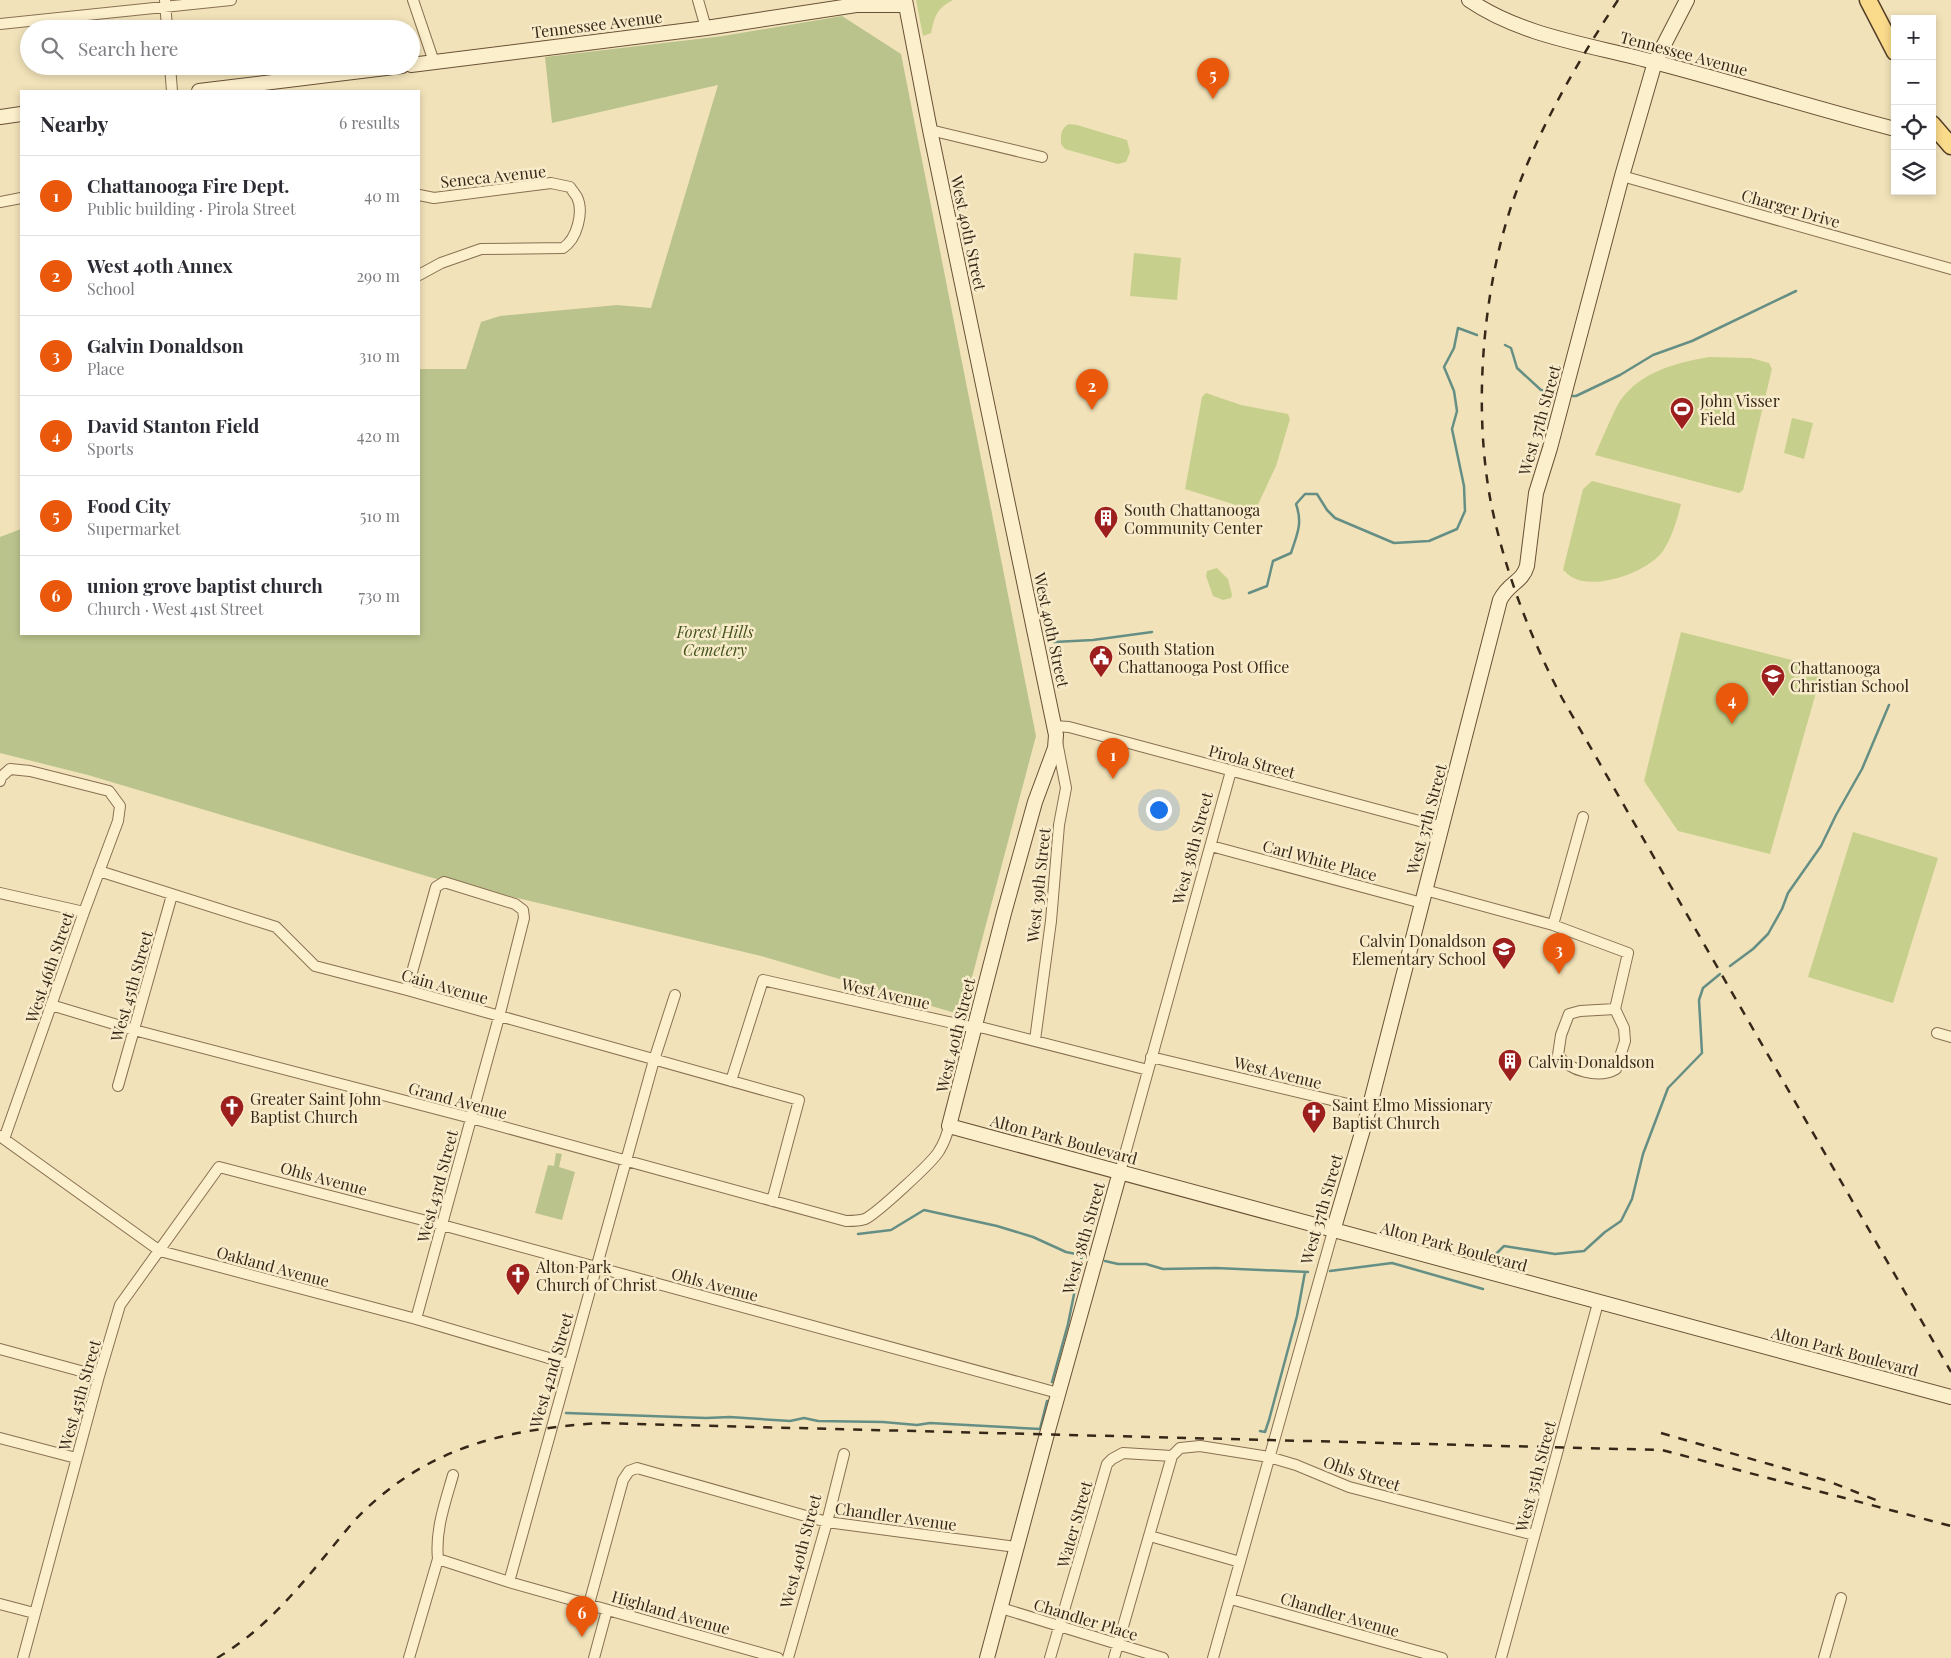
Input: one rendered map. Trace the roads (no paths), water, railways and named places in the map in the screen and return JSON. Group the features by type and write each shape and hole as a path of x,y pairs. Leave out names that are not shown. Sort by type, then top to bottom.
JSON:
{"main road":[{"name":"Tennessee Avenue","path":"1469,0 1482,9 1520,27 1891,128"},
{"name":"West 37th Street","path":"1333,1231 1369,1109 1500,600 1505,590 1524,576 1527,566 1536,493 1550,448 1654,62 1687,0"},
{"path":"1868,0 1891,44"},
{"name":"Tennessee Avenue","path":"420,64 706,28 858,3 905,2"},
{"name":"West 40th Street","path":"905,2 1055,730 1055,748 1035,802 949,1126"},
{"path":"207,90 329,75"},
{"path":"0,117 20,114"},
{"path":"1936,129 1951,146"},
{"name":"Alton Park Boulevard","path":"949,1126 1951,1397"},
{"name":"West 38th Street","path":"986,1658 1120,1172"}],"street":[{"path":"33,20 165,4 231,0"},
{"path":"413,0 420,20"},
{"path":"698,0 706,28"},
{"path":"165,4 166,20"},
{"path":"420,21 434,62"},
{"path":"0,24 20,22"},
{"path":"171,75 172,90"},
{"path":"930,130 1042,157"},
{"name":"Charger Drive","path":"1622,176 1951,269"},
{"name":"Seneca Avenue","path":"420,195 434,198 551,183 570,187 578,198 580,210 573,238 563,248 481,249 441,263 420,274"},
{"path":"0,202 20,198"},
{"name":"Pirola Street","path":"1055,730 1069,727 1442,827"},
{"name":"West 39th Street","path":"1035,1040 1050,921 1059,826 1066,788 1055,730"},
{"name":"West 46th Street","path":"0,781 0,777 10,769 30,771 108,791 120,806 118,821 98,871 2,1137"},
{"name":"West 38th Street","path":"1120,1172 1231,771"},
{"path":"1553,925 1583,817"},
{"name":"Carl White Place","path":"1211,846 1553,925 1628,952 1615,1009"},
{"name":"Cain Avenue","path":"98,871 276,927 314,966 407,990 799,1100 772,1201"},
{"name":"West 43rd Street","path":"407,990 436,887 444,882 515,904 522,910 524,918 499,1017 416,1319"},
{"path":"0,893 84,912"},
{"name":"West 45th Street","path":"118,1086 172,895"},
{"name":"West Avenue","path":"731,1081 763,980 1035,1040 1148,1070"},
{"name":"West 42nd Street","path":"509,1582 654,1060 675,995"},
{"name":"Grand Avenue","path":"51,1005 134,1030 472,1118 626,1162 846,1221 857,1221"},
{"path":"1615,1009 1624,1028 1625,1041 1616,1069 1607,1074 1590,1072 1564,1064 1558,1055 1561,1035 1569,1014 1580,1011 1615,1009"},
{"path":"1937,1033 1951,1038"},
{"name":"West Avenue","path":"1151,1057 1369,1109"},
{"name":"West 40th Street","path":"857,1221 873,1214 926,1166 938,1153 945,1140 949,1126"},
{"name":"Oakland Avenue","path":"2,1137 160,1251 416,1319 569,1364"},
{"name":"West 45th Street","path":"23,1658 76,1458 120,1305 219,1167"},
{"name":"Ohls Avenue","path":"219,1167 442,1224 596,1268 1058,1393"},
{"name":"West 37th Street","path":"1213,1658 1333,1231"},
{"name":"West 35th Street","path":"1501,1658 1598,1303"},
{"path":"0,1349 99,1376"},
{"path":"0,1438 76,1458"},
{"name":"Ohls Street","path":"1172,1456 1180,1448 1200,1446 1269,1457 1296,1465 1349,1487 1534,1535"},
{"name":"Water Street","path":"1050,1658 1107,1464 1123,1453 1172,1456"},
{"name":"West 40th Street","path":"788,1658 827,1522 844,1454"},
{"path":"1114,1658 1172,1456"},
{"name":"Chandler Avenue","path":"589,1604 623,1480 629,1471 637,1468 827,1522 1016,1547"},
{"path":"409,1658 438,1559 436,1544 439,1526 453,1475"},
{"path":"1150,1536 1240,1562"},
{"name":"Highland Avenue","path":"438,1559 509,1582 778,1658"},
{"path":"1824,1658 1841,1598"},
{"name":"Chandler Avenue","path":"1231,1599 1442,1658"},
{"path":"0,1604 34,1614"},
{"name":"Chandler Place","path":"1001,1608 1163,1658"},
{"path":"594,1658 607,1610"}],"waterway":[{"path":"1573,396 1620,375 1653,355 1692,341 1796,291"},
{"path":"1249,593 1267,586 1273,561 1291,553 1299,523 1296,504 1305,494 1317,494 1327,510 1335,518 1394,543 1429,541 1457,529 1465,511 1464,486 1452,429 1457,411 1454,391 1444,367 1454,348 1458,328 1477,335"},
{"path":"1505,345 1511,348 1517,368 1541,390 1556,393"},
{"path":"1054,642 1093,640 1152,632"},
{"path":"1730,966 1753,949 1768,934 1782,909 1788,893 1821,846 1862,769 1889,705"},
{"path":"1496,1254 1504,1246 1555,1254 1584,1251 1605,1232 1621,1221 1632,1199 1643,1154 1668,1088 1702,1053 1699,1000 1703,988 1720,974"},
{"path":"858,1234 891,1230 924,1210 997,1226 1033,1237 1066,1252 1086,1256"},
{"path":"1052,1382 1068,1324 1082,1255"},
{"path":"1105,1261 1118,1264 1146,1264 1163,1269 1216,1268 1308,1272"},
{"path":"1330,1271 1392,1263 1483,1289"},
{"path":"1260,1431 1265,1432 1269,1420 1297,1316 1305,1272"},
{"path":"566,1413 706,1418 730,1417 790,1421 804,1418 818,1421 883,1422 917,1425 930,1423 1040,1429 1047,1401"}],"railway":[{"path":"1618,0 1573,72 1546,122 1523,174 1502,236 1488,312 1482,390 1482,429 1486,467 1497,529 1511,579 1529,628 1562,698 1951,1372"},
{"path":"217,1658 238,1644 275,1613 359,1516 387,1491 416,1471 440,1458 465,1448 516,1433 598,1423 1662,1450 1951,1526"},
{"path":"1661,1433 1828,1481 1881,1502"}],"place":[{"name":"Food City","path":"1213,99"},
{"name":"West 40th Annex","path":"1092,410"},
{"name":"John Visser Field","path":"1682,430"},
{"name":"South Chattanooga Community Center","path":"1106,539"},
{"name":"South Station Chattanooga Post Office","path":"1101,678"},
{"name":"Chattanooga Christian School","path":"1773,697"},
{"name":"David Stanton Field","path":"1732,724"},
{"name":"Chattanooga Fire Dept.","path":"1113,779"},
{"name":"Calvin Donaldson Elementary School","path":"1504,970"},
{"name":"Galvin Donaldson","path":"1559,974"},
{"name":"Calvin Donaldson","path":"1510,1082"},
{"name":"Greater Saint John Baptist Church","path":"232,1128"},
{"name":"Saint Elmo Missionary Baptist Church","path":"1314,1134"},
{"name":"Alton Park Church of Christ","path":"518,1296"},
{"name":"union grove baptist church","path":"582,1637"}],"park label":[{"name":"Forest Hills Cemetery","path":"715,640"}]}
